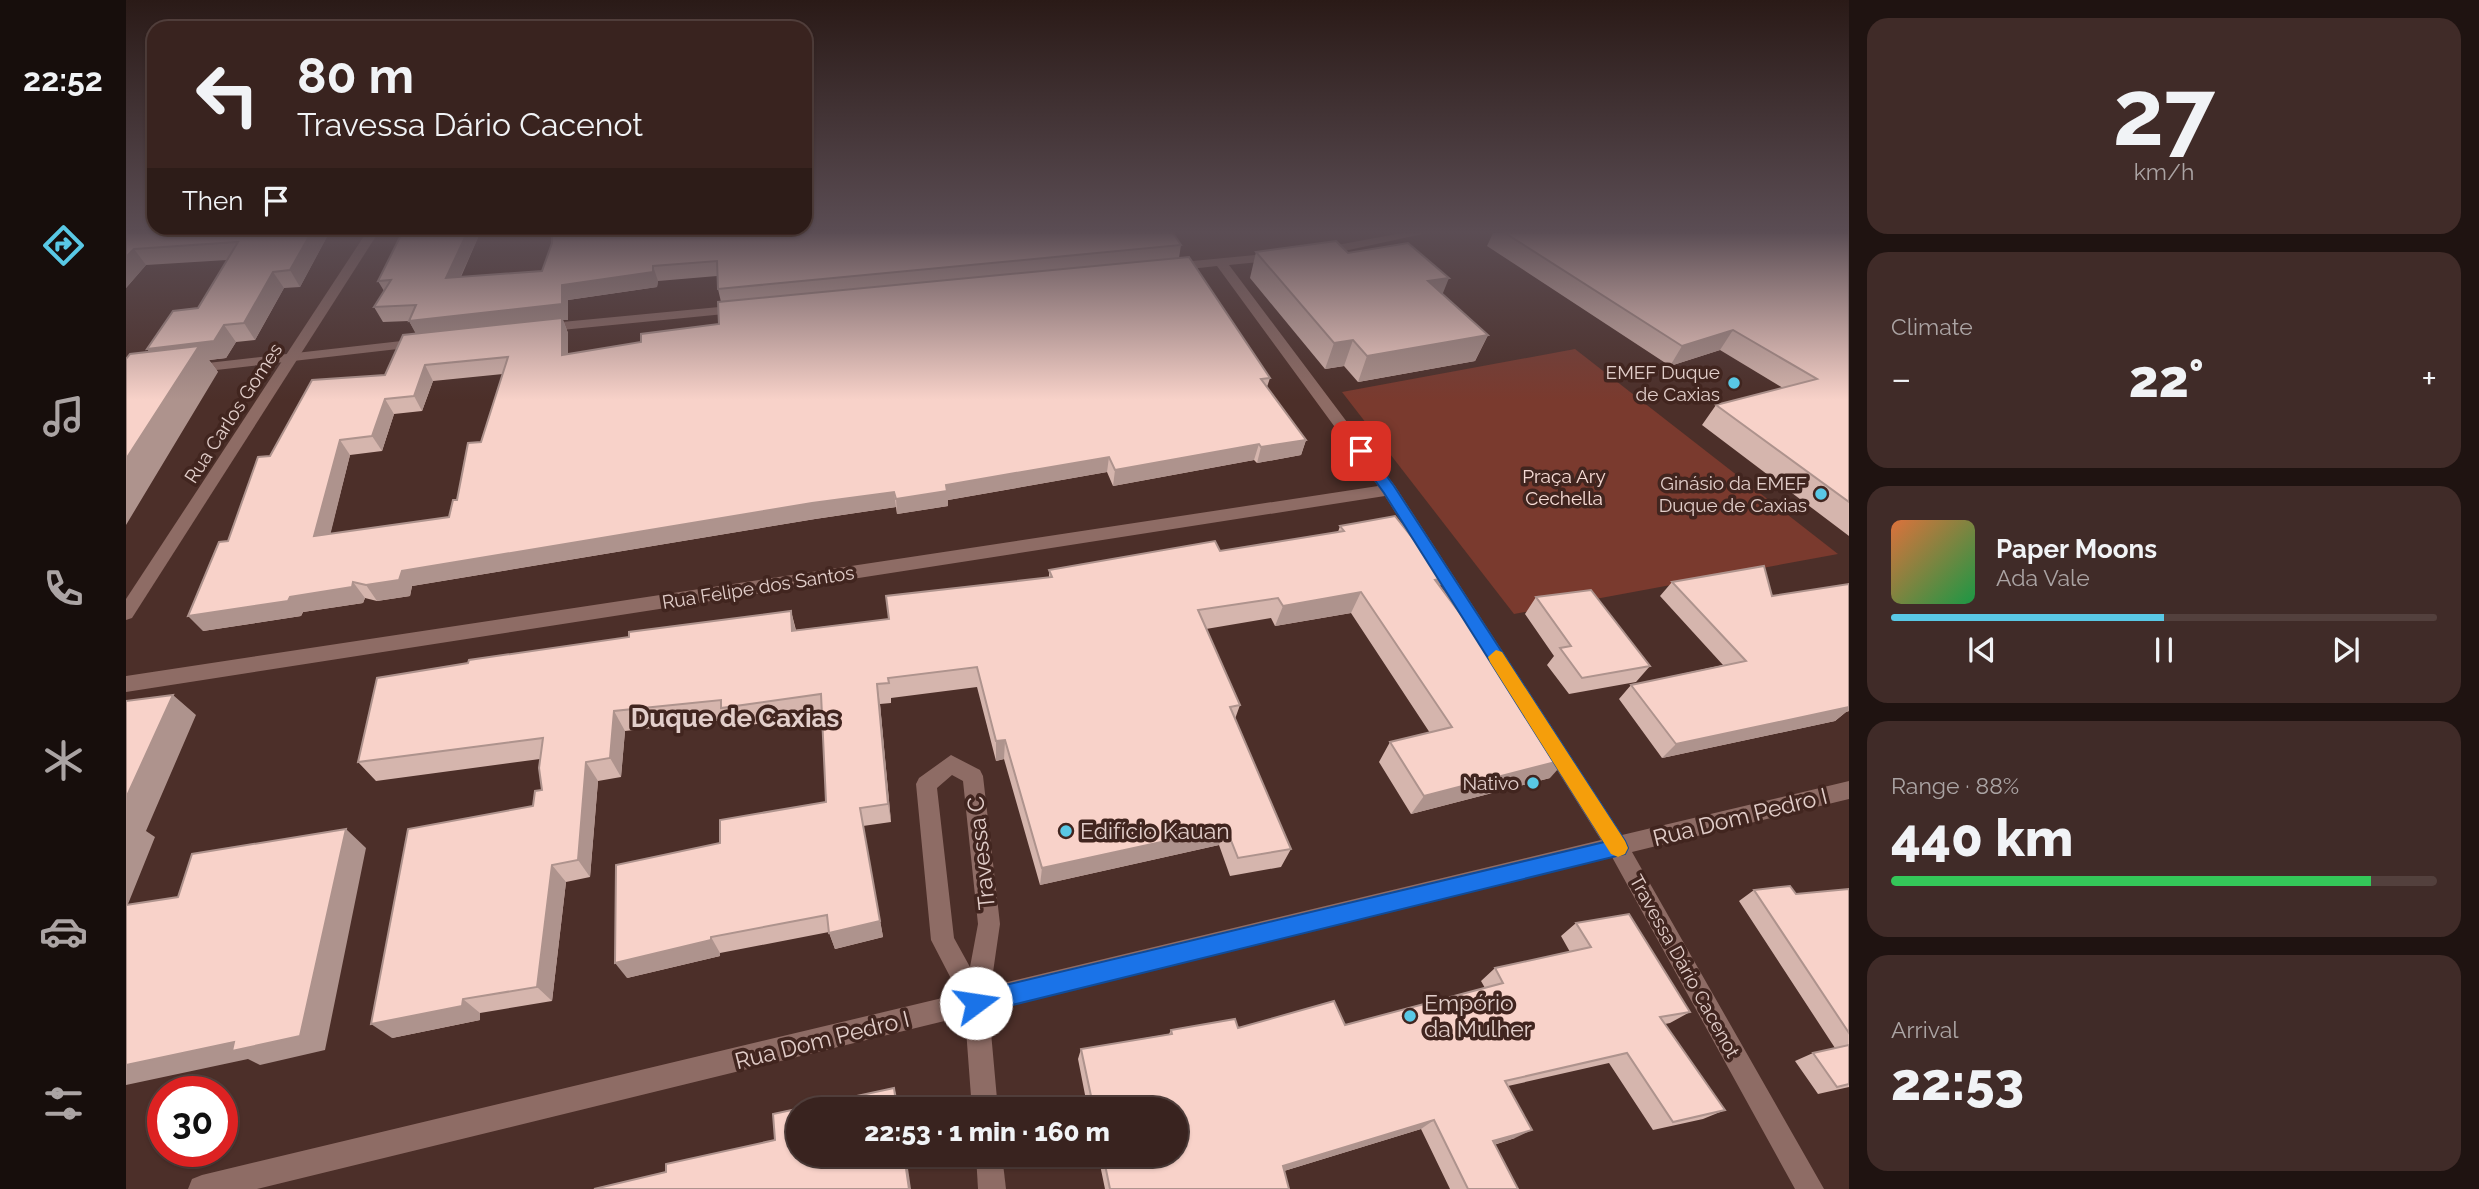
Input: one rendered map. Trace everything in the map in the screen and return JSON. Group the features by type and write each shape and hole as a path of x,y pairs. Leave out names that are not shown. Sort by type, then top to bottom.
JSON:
{"street":[{"name":"Rua Carlos Gomes","path":"126,613 336,288"},
{"name":"Travessa Dário Cacenot","path":"1240,288 1389,490 1618,848 1810,1189"},
{"path":"533,329 753,308"},
{"path":"179,370 439,340"},
{"name":"Rua Felipe dos Santos","path":"126,684 1389,490"},
{"name":"Travessa C","path":"976,1003 943,940 926,785 951,764 973,776 988,910 989,924 976,1003 984,1097"},
{"name":"Rua Dom Pedro I","path":"202,1189 1849,790"},
{"path":"990,1167 992,1189"}],"green space":[{"name":"Praça Ary Cechella","path":"1575,349 1838,554 1514,614 1342,392"}],"building":[{"path":"210,288 264,288 244,323 224,325 214,341 147,349 173,311 198,308"},
{"path":"386,288 562,288 562,304 409,321 416,305 374,307"},
{"path":"859,288 1210,288 1270,378 1261,379 1306,440 1261,447 1259,444 1115,470 1109,457 946,485 947,491 896,499 894,492 812,503 402,571 399,580 366,585 353,582 352,587 290,597 288,601 188,616 219,542 228,541 258,457 270,456 312,380 385,375 403,335 562,318 562,355 641,342 641,334 719,324 718,302","holes":["508,357 481,442 468,443 457,500 453,500 449,517 314,536 340,440 372,436 385,399 414,396 425,365"]},
{"path":"1287,288 1436,288 1488,335 1367,356 1353,340 1334,343"},
{"path":"1592,288 1849,288 1849,502 1716,405 1817,379 1733,330 1682,346"},
{"path":"199,346 126,459 126,359 130,354"},
{"path":"1395,516 1444,578 1435,580 1503,671 1499,672 1567,759 1424,796 1390,742 1452,727 1361,592 1283,606 1278,598 1198,610 1240,705 1230,707 1291,849 1238,858 1226,828 1042,868 1005,740 996,741 977,667 888,678 889,683 877,684 888,804 860,808 880,921 829,933 827,915 711,937 711,940 615,963 616,865 720,843 720,820 826,802 821,694 721,708 721,700 614,711 610,758 586,762 578,860 552,865 537,987 463,999 462,1006 371,1024 408,829 533,806 535,791 542,790 539,768 543,738 358,762 377,678 468,663 469,660 629,637 629,632 791,611 792,631 889,619 886,596 1052,577 1049,570 1215,541 1220,551 1344,531 1340,526"},
{"path":"1764,566 1772,596 1849,584 1849,707 1676,744 1631,685 1746,661 1672,582"},
{"path":"1591,590 1650,666 1582,678 1560,648 1571,646 1536,597"},
{"path":"173,695 126,798 126,701"},
{"path":"346,829 300,1036 232,1051 234,1042 126,1065 126,905 178,897 192,854"},
{"path":"1790,886 1796,894 1849,889 1849,1033 1754,890"},
{"path":"1629,914 1690,1012 1660,1017 1725,1110 1673,1122 1627,1053 1505,1081 1532,1130 1493,1141 1518,1189 1468,1189 1434,1120 1283,1166 1289,1189 1110,1189 1105,1167 1188,1167 1188,1097 1091,1097 1081,1049 1172,1034 1171,1030 1235,1019 1238,1028 1334,1001 1345,1025 1503,983 1495,968 1591,947 1576,923"},
{"path":"1849,1045 1849,1084 1837,1087 1813,1053"},
{"path":"894,1088 895,1097 852,1097"},
{"path":"786,1111 786,1167 906,1167 909,1189 594,1189 666,1172 666,1164 775,1140 773,1114"}],"slow traffic":[{"path":"1496,657 1618,848"}],"place":[{"name":"EMEF Duque de Caxias","path":"1734,383"},
{"name":"Ginásio da EMEF Duque de Caxias","path":"1821,494"},
{"name":"Nativo","path":"1533,783"},
{"name":"Edifício Kauan","path":"1066,831"},
{"name":"Empório da Mulher","path":"1410,1016"}],"district":[{"name":"Duque de Caxias","path":"735,718"}],"route":[{"path":"976,1003 1618,848 1389,490 1361,451"}]}
